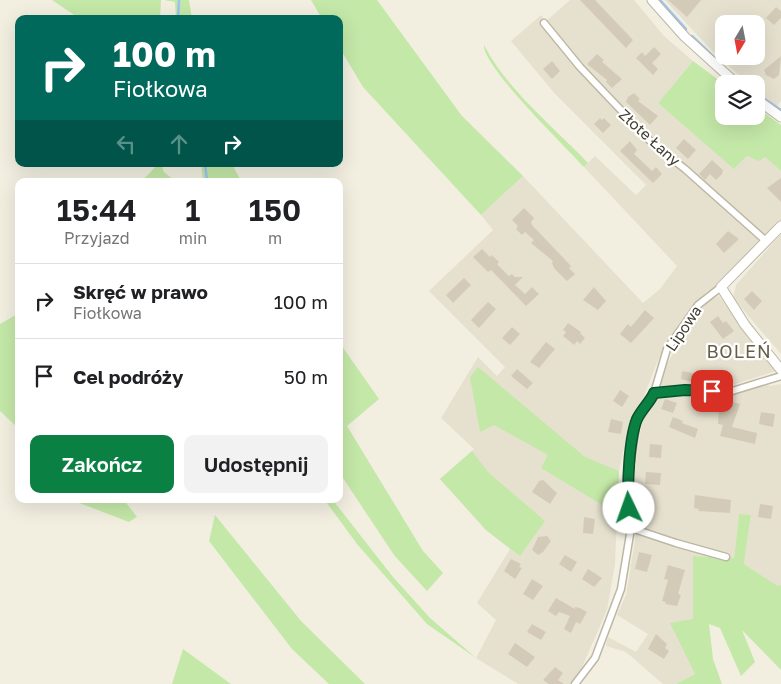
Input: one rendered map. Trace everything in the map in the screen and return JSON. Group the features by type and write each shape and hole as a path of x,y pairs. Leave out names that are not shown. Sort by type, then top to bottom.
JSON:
{"street":[{"path":"652,0 685,37 727,75"},
{"name":"Złote Łany","path":"544,23 580,67 646,137 766,241"},
{"path":"765,105 781,117"},
{"name":"Lipowa","path":"575,684 595,658 621,589 631,528 627,488 634,432 637,419 654,393 668,349 698,305 721,287 781,226"},
{"path":"721,287 745,325 781,370"},
{"path":"654,393 698,390 729,392 781,376"},
{"path":"631,528 676,544 726,556"}],"shaded area":[{"path":"570,0 634,0 664,36 693,61 658,103 735,168 747,156 765,157 781,171 781,222 714,288 707,291 680,322 658,360 643,399 629,425 619,471 615,564 607,610 579,674 571,684 518,684 476,658 496,620 477,603 510,549 486,530 440,479 474,449 441,418 478,357 497,376 505,367 429,291 493,230 481,215 523,176 643,303 660,289 677,266 584,167 595,156 636,195 646,185 556,95 511,41 541,15 546,21"},
{"path":"665,0 781,0 781,101 777,106 765,97 765,75 739,75 728,65 765,65 765,15 715,15 715,54"},
{"path":"781,234 781,354 733,298 736,285"},
{"path":"719,296 776,371 723,388 660,387 666,365 706,301"},
{"path":"759,383 771,386 781,384 781,585 778,586 744,564 751,515 739,514 734,558 693,556 695,674 676,684 663,684 626,652 606,646 608,637 636,652 648,634 617,615 626,595 636,534 632,490 642,421 659,395 733,394"}],"green space":[{"path":"52,0 161,0 160,15 74,15"},
{"path":"164,0 189,0 191,15 176,15 175,2"},
{"path":"311,0 377,0 462,116 523,176 481,215 363,87 343,54 343,15 320,15"},
{"path":"484,45 505,77 518,92 588,163 584,167 510,88 496,70 487,55"},
{"path":"693,61 715,77 715,125 765,125 765,113 781,125 781,171 765,157 759,161 747,156 734,169 658,103"},
{"path":"155,167 162,167 164,172 171,178 145,178"},
{"path":"201,167 234,167 239,178 203,178"},
{"path":"15,315 15,425 0,411 0,324"},
{"path":"343,348 379,399 347,426 423,551 443,573 427,591 394,555 343,478"},
{"path":"478,367 585,457 619,471 617,514 541,468 548,455 494,425 480,432 470,377"},
{"path":"472,451 489,473 545,521 520,556 486,530 440,479"},
{"path":"79,503 126,503 137,517 129,522"},
{"path":"327,503 335,503 393,577 430,618 476,658 427,624 357,544"},
{"path":"739,514 751,515 744,564 778,586 781,585 781,670 742,630 755,662 741,676 720,628 709,624 713,659 722,684 676,684 695,674 670,623 693,619 693,556 734,558"},
{"path":"215,515 301,621 365,684 329,684 292,649 209,541"},
{"path":"183,649 231,684 172,684"}],"building":[{"path":"580,0 595,0 633,40 626,48"},
{"path":"668,0 701,0 687,17"},
{"path":"776,7 781,11 781,18 774,25 766,18"},
{"path":"654,47 661,54 652,63 658,69 653,75 636,58 642,52 645,56"},
{"path":"597,54 604,60 602,62 622,79 612,88 606,82 607,80 587,64"},
{"path":"781,56 779,75 774,79 766,75 764,70"},
{"path":"552,61 560,71 552,79 543,69"},
{"path":"634,93 640,99 638,101 658,116 650,125 626,102 628,97"},
{"path":"600,118 602,120 604,118 611,125 603,133 594,124"},
{"path":"684,139 696,150 688,159 676,148"},
{"path":"630,141 637,150 634,154 652,171 656,167 662,174 653,183 620,151"},
{"path":"712,160 723,170 722,174 716,180 710,174 705,180 699,174"},
{"path":"781,178 781,202 767,188"},
{"path":"524,208 534,218 531,222 532,225 571,266 569,268 575,274 567,281 554,268 553,261 531,243 534,240 525,232 522,235 516,229 518,226 512,220"},
{"path":"728,231 739,239 724,253 716,244"},
{"path":"482,249 499,262 497,264 509,276 512,274 515,277 523,277 515,285 525,294 532,287 539,294 526,306 491,270 488,272 473,257"},
{"path":"464,278 471,285 453,303 446,295"},
{"path":"594,287 606,301 598,310 583,300"},
{"path":"752,291 762,301 754,310 744,299"},
{"path":"488,302 496,309 479,328 471,320"},
{"path":"645,310 654,318 631,343 620,334 628,324 631,327"},
{"path":"718,316 723,323 726,321 734,331 723,339 710,322"},
{"path":"568,323 581,332 585,338 580,344 577,341 574,345 563,336 566,332 563,330"},
{"path":"512,327 520,334 510,345 502,338"},
{"path":"546,342 555,349 539,368 530,362"},
{"path":"517,369 533,383 527,389 511,376"},
{"path":"682,371 698,374 696,383 681,379"},
{"path":"620,390 629,396 622,407 613,401"},
{"path":"665,399 677,403 673,413 661,409"},
{"path":"733,402 740,404 732,427 757,433 755,444 720,436 723,425 718,424 719,407 730,409"},
{"path":"761,412 775,414 773,427 759,424"},
{"path":"673,417 683,421 682,423 698,429 695,438 669,427"},
{"path":"611,419 623,422 621,434 608,432"},
{"path":"650,444 662,445 661,458 649,457"},
{"path":"646,472 661,473 660,485 645,484"},
{"path":"543,480 557,493 550,504 532,492 539,481"},
{"path":"695,495 731,500 730,513 698,511 699,509 694,508"},
{"path":"760,504 773,506 771,519 758,517"},
{"path":"584,517 595,519 593,534 583,533"},
{"path":"547,536 551,541 543,552 538,555 532,550 538,537"},
{"path":"639,552 652,555 647,572 635,569"},
{"path":"565,555 577,562 571,572 559,564"},
{"path":"511,559 521,564 519,567 522,568 515,579 504,571"},
{"path":"668,565 685,570 678,594 681,595 677,606 665,604 666,602 662,601 668,580 664,579"},
{"path":"588,569 602,578 594,587 582,579"},
{"path":"532,579 543,586 533,600 523,594"},
{"path":"556,598 575,609 575,607 580,608 587,612 580,624 576,622 571,633 564,629 570,616 559,612 556,616 548,611"},
{"path":"532,624 546,632 541,640 527,632"},
{"path":"656,634 667,644 665,648 669,651 664,659 648,649"},
{"path":"515,643 535,657 527,667 508,654"},
{"path":"555,667 563,673 558,680 564,684 549,684 543,680"}],"waterway":[{"path":"178,15 179,0"},
{"path":"660,0 686,29"},
{"path":"692,36 715,58"},
{"path":"765,99 781,110"},
{"path":"205,167 207,178"}],"district":[{"name":"BOLEŃ","path":"739,351"}],"route":[{"path":"629,508 627,488 634,432 637,419 654,393 685,390 712,391"}]}
